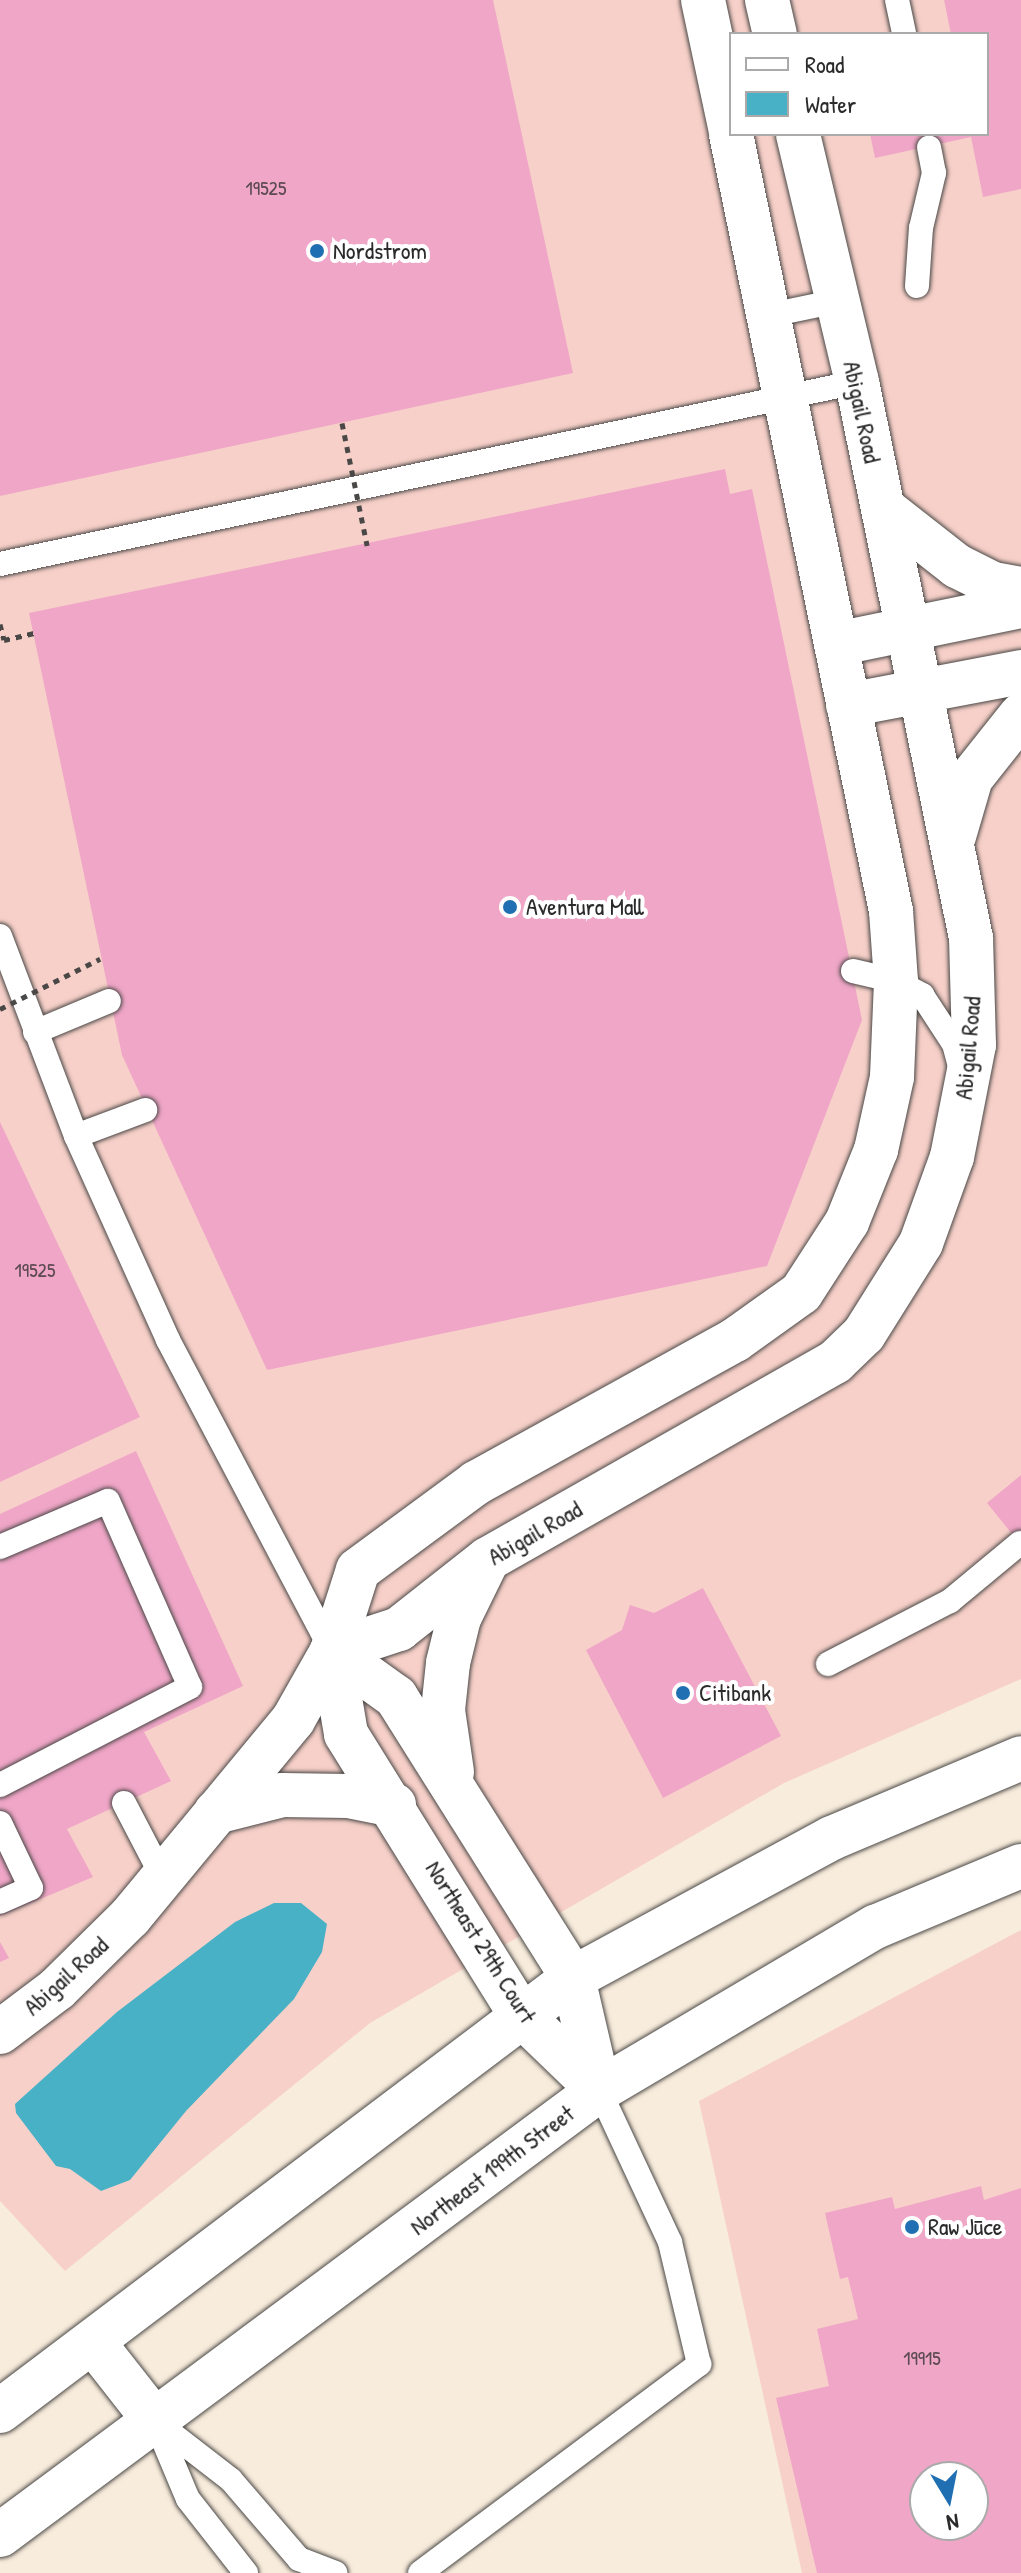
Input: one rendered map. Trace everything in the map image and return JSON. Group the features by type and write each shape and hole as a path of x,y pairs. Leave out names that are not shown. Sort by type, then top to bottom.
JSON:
{"street":[{"name":"Abigail Road","path":"703,0 729,124"},
{"path":"767,0 775,32"},
{"path":"792,32 797,0"},
{"name":"Abigail Road","path":"0,2032 57,1989 163,1878 293,1720 332,1651 358,1570 476,1483 735,1340 801,1293 847,1222 876,1150 892,1077 896,981 891,911 732,136"},
{"name":"Abigail Road","path":"332,1651 399,1629 488,1559 835,1362 864,1334 921,1243 952,1157 967,1092 975,999 954,836 857,382 798,136"},
{"path":"883,508 957,566 993,584 1021,589"},
{"path":"836,644 1021,606"},
{"path":"848,705 1021,672"},
{"path":"954,836 971,778 1021,715"},
{"path":"454,1786 443,1710 448,1663 459,1618 488,1559"},
{"path":"332,1651 396,1697 573,1978 599,2090"},
{"name":"Northeast 29th Court","path":"332,1651 346,1734 394,1805 521,2015 599,2090"},
{"path":"0,2411 573,1978 832,1838 1021,1758"},
{"path":"216,1812 282,1795 348,1796 394,1805"},
{"name":"Northeast 199th Street","path":"0,2535 599,2090 875,1927 1021,1866"},
{"path":"93,2342 155,2421"}],"lane":[{"path":"897,0 904,32"},
{"path":"917,286 921,228 934,173 929,147"},
{"path":"770,315 837,301"},
{"path":"0,564 857,382"},
{"path":"0,936 76,1136 181,1367 332,1651"},
{"path":"853,971 896,981 922,995 954,1044 967,1092"},
{"path":"35,1032 109,1001"},
{"path":"76,1136 145,1110"},
{"path":"0,1547 108,1501 190,1687 0,1785"},
{"path":"828,1664 950,1601 1020,1543"},
{"path":"124,1803 163,1878"},
{"path":"0,1823 31,1888 0,1902"},
{"path":"420,2573 699,2364 670,2242 599,2090"},
{"path":"155,2421 188,2499 246,2573"},
{"path":"155,2421 231,2480 299,2559 335,2573"}],"path":[{"path":"342,423 367,545"},
{"path":"0,624 4,640 34,633"},
{"path":"0,1009 100,959"}],"shaded area":[{"name":"Aventura Mall","path":"0,0 1021,0 1021,1679 784,1783 370,2023 65,2271 0,2201"},
{"path":"1021,1930 1021,2573 802,2573 699,2101"}],"water":[{"path":"274,1903 301,1903 327,1924 322,1952 294,1999 186,2111 130,2180 101,2191 70,2169 56,2166 16,2113 15,2104 117,2012 235,1922"}],"building":[{"name":"Nordstrom","path":"0,0 493,0 573,373 0,496"},
{"path":"944,0 1021,0 1021,189 983,197 971,137 875,158 870,136 989,136 989,32 951,32"},
{"path":"725,469 730,494 752,489 862,1020 767,1266 267,1370 122,1055 29,613"},
{"path":"0,1122 140,1417 0,1482"},
{"path":"136,1451 243,1686 144,1732 171,1781 67,1829 93,1877 0,1916 0,1514"},
{"path":"1021,1475 1021,1545 987,1503"},
{"name":"Citibank","path":"703,1588 781,1736 663,1798 586,1650 622,1630 630,1605 654,1613"},
{"path":"0,1942 9,1958 0,1962"},
{"path":"981,2186 984,2200 1021,2188 1021,2573 817,2573 776,2398 829,2386 817,2329 858,2319 848,2277 840,2279 825,2213 892,2197 895,2209"}],"place":[{"name":"Nordstrom","path":"317,251"},
{"name":"Aventura Mall","path":"510,907"},
{"name":"Citibank","path":"683,1693"},
{"name":"Raw Jūce","path":"912,2227"}]}
